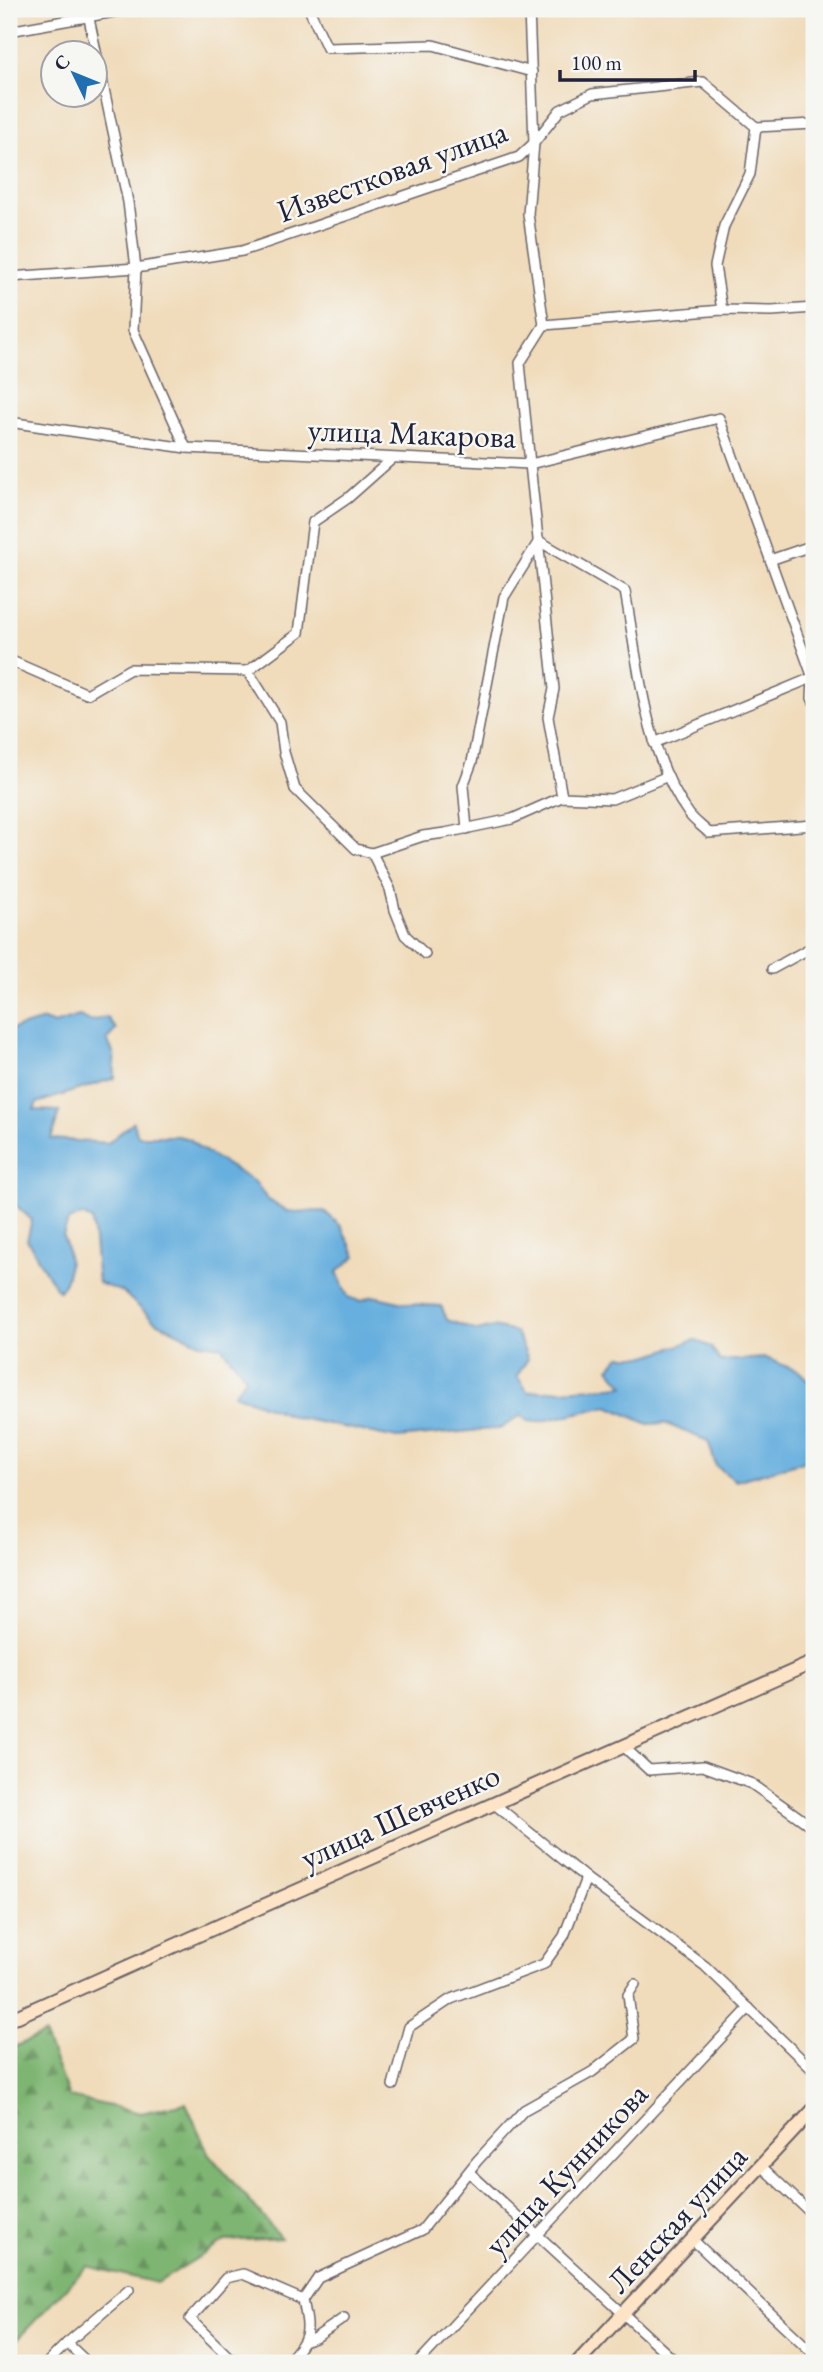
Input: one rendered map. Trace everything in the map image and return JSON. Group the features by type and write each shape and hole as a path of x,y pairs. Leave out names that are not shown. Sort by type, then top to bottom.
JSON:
{"street":[{"path":"9,31 88,13 131,9"},
{"path":"309,9 327,48 433,45 532,72"},
{"path":"529,9 534,143 528,214 544,325 722,310 814,308"},
{"path":"88,13 128,202 136,268 132,330 186,448"},
{"name":"Известковая улица","path":"9,277 136,268 242,251 519,158 560,110 592,94 703,82 756,127"},
{"path":"722,310 715,266 724,226 750,174 756,127 814,124"},
{"name":"улица Макарова","path":"9,422 186,448 530,464 520,363 544,325"},
{"path":"562,797 548,717 554,689 530,464 719,418 814,677 811,698 814,702"},
{"path":"9,660 87,694 130,668 248,671 299,633 313,522 348,498 392,459"},
{"path":"467,829 463,786 472,762 504,597 540,541"},
{"path":"540,541 625,591 654,743 690,816 709,833 814,825"},
{"path":"770,560 814,545"},
{"path":"248,671 280,722 284,752 295,789 356,849 372,852 423,836 512,819 562,797 612,799 668,776"},
{"path":"654,743 814,677"},
{"path":"372,852 390,889 405,935 425,954"},
{"path":"772,968 814,946"},
{"name":"улица Шевченко","path":"9,2020 814,1662"},
{"path":"624,1746 649,1770 703,1766 752,1784 814,1828"},
{"path":"493,1804 586,1878 705,1966 814,2071"},
{"path":"393,2085 409,2027 451,1999 544,1964 564,1936 586,1878"},
{"path":"287,2363 306,2341 309,2328 303,2300 318,2278 422,2230 524,2110 592,2072 634,2039 628,1995 635,1984"},
{"name":"улица Кунникова","path":"418,2363 749,2008"},
{"name":"Ленская улица","path":"577,2363 814,2109"},
{"path":"762,2167 814,2216"},
{"path":"469,2172 677,2363"},
{"path":"693,2240 814,2354"},
{"path":"235,2363 190,2319 226,2278 243,2274 303,2300"},
{"path":"47,2363 130,2290"},
{"path":"306,2341 314,2339 344,2318"},
{"path":"67,2343 88,2363"}],"green space":[{"path":"44,2034 69,2097 141,2113 186,2103 208,2153 281,2238 225,2241 157,2283 87,2266 9,2348 9,2049"}],"water":[{"path":"79,1016 90,1021 107,1017 116,1029 107,1040 114,1054 115,1078 37,1103 34,1110 60,1111 51,1139 108,1143 133,1122 138,1136 177,1136 190,1139 198,1147 256,1183 267,1199 289,1212 324,1211 341,1226 356,1256 337,1272 348,1297 360,1301 373,1296 409,1304 441,1306 447,1320 478,1331 493,1327 516,1332 528,1359 517,1376 528,1392 624,1386 609,1368 620,1356 647,1356 695,1340 711,1347 720,1361 766,1358 800,1372 814,1387 814,1458 736,1481 716,1466 708,1441 664,1423 648,1424 608,1406 538,1422 528,1421 521,1415 502,1428 397,1438 294,1417 234,1394 246,1377 221,1346 200,1343 154,1321 123,1292 98,1283 92,1220 82,1215 68,1221 63,1236 68,1272 59,1291 27,1240 32,1220 9,1199 9,1030 44,1020 54,1024"}]}
